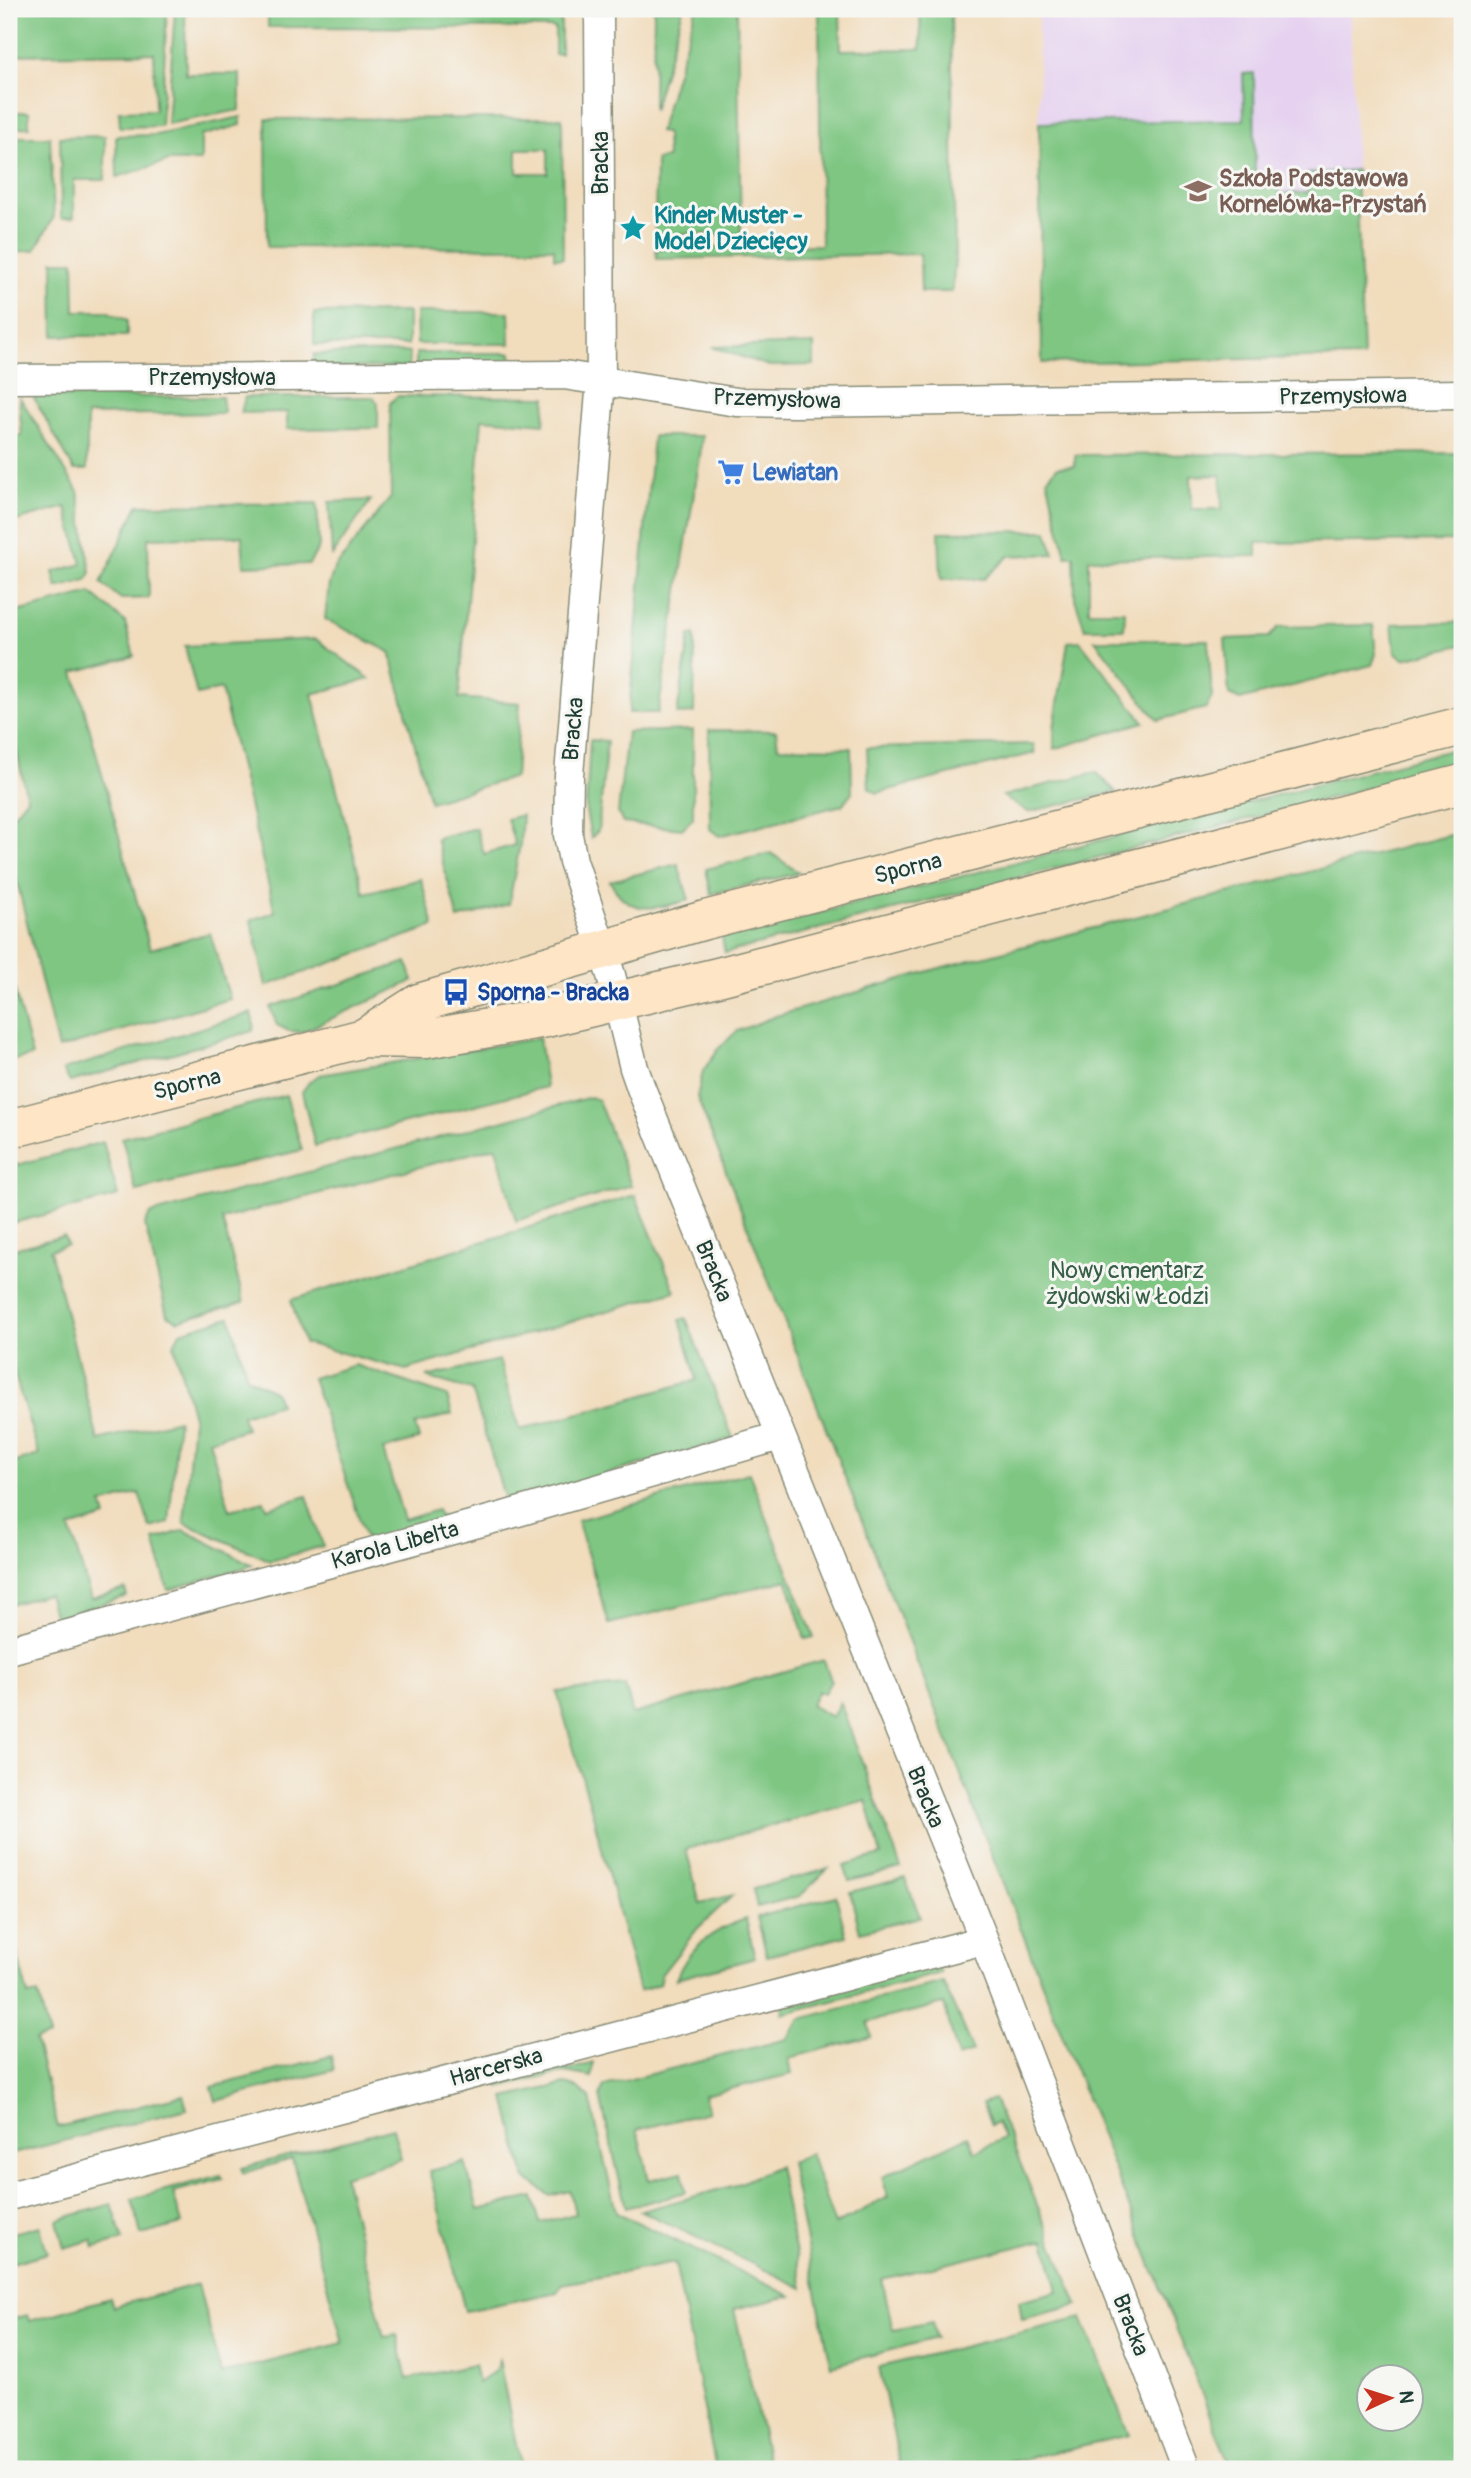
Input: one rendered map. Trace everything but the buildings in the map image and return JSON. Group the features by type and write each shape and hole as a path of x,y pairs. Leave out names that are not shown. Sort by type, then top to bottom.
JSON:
{"street":[{"name":"Bracka","path":"599,9 601,380 569,775 568,835 578,878 603,950 641,1088 984,1940 1186,2469"},
{"name":"Przemysłowa","path":"9,379 564,375 737,402 1462,394"},
{"name":"Sporna","path":"364,1038 419,1003 743,910 1462,726"},
{"name":"Sporna","path":"9,1129 364,1038 426,1039 546,1018 731,974 1462,784"},
{"name":"Karola Libelta","path":"9,1650 504,1516 780,1436"},
{"name":"Harcerska","path":"9,2196 984,1940"}],"shaded area":[{"name":"Szkoła Podstawowa Kornelówka-Przystań","path":"1038,9 1350,9 1363,357 1042,363"}],"green space":[{"path":"9,9 167,9 161,126 120,127 119,111 155,110 154,53 9,55"},
{"path":"175,9 185,9 186,74 240,74 240,110 167,124"},
{"path":"268,9 561,9 561,54 555,54 555,28 268,27"},
{"path":"654,9 683,9 653,111"},
{"path":"696,9 737,9 741,234 655,234 656,160 667,158 666,133 659,132"},
{"path":"819,9 840,9 841,50 921,49 920,9 951,9 955,260 952,292 921,292 920,254 657,259 656,249 821,245"},
{"name":"Szkoła Podstawowa Kornelówka-Przystań","path":"1254,73 1255,175 1278,175 1279,193 1307,193 1307,174 1356,170 1363,357 1042,363 1039,123 1244,120 1243,74"},
{"path":"9,112 29,112 29,127 9,128"},
{"path":"241,117 241,125 201,136 201,161 169,161 117,177 116,136 156,135"},
{"path":"562,118 563,258 554,258 554,248 267,247 266,119","holes":["517,149 548,149 548,173 517,173"]},
{"path":"105,136 105,180 74,180 74,217 61,218 60,137"},
{"path":"9,137 50,137 54,217 35,250 9,253"},
{"path":"53,261 74,261 75,311 106,311 127,320 127,336 54,336"},
{"path":"408,312 408,345 314,345 314,313"},
{"path":"416,312 509,312 510,344 417,344"},
{"path":"814,344 814,365 769,366 712,347"},
{"path":"409,352 409,367 313,368 314,354"},
{"path":"416,353 511,353 512,367 416,367"},
{"path":"19,396 78,491 91,572 87,580 57,588 53,572 82,564 66,507 9,523 9,437 22,436"},
{"path":"33,396 222,397 224,413 87,415 87,470 74,470"},
{"path":"397,396 546,397 544,424 482,419 459,698 520,703 515,777 430,802 390,652 325,619 329,584 334,569 391,497 390,403"},
{"path":"245,397 373,397 378,403 378,428 287,429 287,412 241,413"},
{"path":"653,436 702,436 658,713 629,713"},
{"path":"1462,453 1462,541 1257,543 1257,556 1089,559 1089,611 1125,611 1124,629 1085,629 1075,599 1074,556 1066,556 1047,479 1057,467 1075,466 1075,455","holes":["1221,475 1222,509 1192,509 1191,476"]},
{"path":"371,500 332,556 329,502"},
{"path":"317,503 319,547 309,564 244,566 242,536 148,538 149,598 121,599 101,583 138,505"},
{"path":"1047,531 1054,554 1009,556 984,579 941,579 939,532"},
{"path":"91,593 125,622 134,656 74,672 150,949 210,933 230,999 58,1049 9,849 9,820 27,798 9,718 9,614"},
{"path":"1460,622 1461,645 1404,659 1395,652 1392,624"},
{"path":"1373,625 1376,654 1372,665 1240,700 1229,695 1225,639 1269,637 1279,627"},
{"path":"690,635 695,635 694,713 677,714"},
{"path":"316,639 370,679 312,694 364,893 421,879 434,926 266,986 251,920 275,912 221,689 197,695 185,646"},
{"path":"1095,640 1208,640 1212,697 1206,708 1158,720"},
{"path":"1080,641 1144,722 1054,749 1054,728 1068,642"},
{"path":"693,730 693,818 682,829 623,823 618,813 627,732"},
{"path":"709,730 776,731 778,747 851,748 852,792 842,805 719,836 710,829"},
{"path":"590,740 607,741 598,831 591,838 586,811"},
{"path":"1033,744 1035,753 877,793 869,788 867,748"},
{"path":"1462,747 1462,764 725,953 722,938"},
{"path":"1096,772 1116,792 1028,812 1003,796"},
{"path":"522,815 520,844 509,904 458,919 436,838 476,828 484,854 515,845 507,819"},
{"name":"Nowy cmentarz żydowski w Łodzi","path":"1462,832 1462,2469 1231,2469 697,1097 703,1071 719,1048 737,1031 776,1016 936,969"},
{"path":"771,853 799,873 711,894 706,869"},
{"path":"678,864 689,900 654,907 634,905 617,893 610,881"},
{"path":"407,962 413,981 302,1032 289,1031 277,1025 270,1007"},
{"path":"9,980 12,980 32,1056 9,1061"},
{"path":"251,1013 253,1031 70,1082 63,1070"},
{"path":"539,1038 546,1087 315,1146 302,1092 310,1081 320,1075"},
{"path":"286,1095 302,1150 136,1191 122,1138"},
{"path":"591,1097 598,1100 631,1185 516,1221 496,1147 222,1219 244,1302 178,1321 167,1315 145,1225 150,1214"},
{"path":"103,1142 118,1196 9,1224 9,1167"},
{"path":"635,1195 675,1291 406,1370 304,1343 291,1300"},
{"path":"64,1236 67,1245 50,1250 98,1440 178,1420 169,1523 150,1528 139,1493 102,1504 106,1517 70,1528 91,1599 125,1589 127,1596 55,1618 48,1594 9,1605 9,1464 39,1455 9,1356 9,1250"},
{"path":"230,1317 247,1377 275,1392 279,1404 242,1415 246,1429 209,1440 230,1510 264,1501 267,1508 307,1496 323,1546 271,1561 184,1523 193,1417 174,1345 180,1332"},
{"path":"686,1318 733,1438 506,1503 472,1390 426,1377 499,1360 520,1430 697,1380 680,1320"},
{"path":"355,1365 447,1396 452,1414 415,1425 419,1439 383,1450 404,1520 437,1510 440,1517 480,1506 481,1511 376,1541 366,1539 312,1378"},
{"path":"749,1473 814,1637 805,1639 787,1580 609,1624 577,1520"},
{"path":"184,1530 253,1565 168,1590 154,1540"},
{"path":"824,1660 831,1680 824,1694 818,1691 811,1705 832,1717 840,1702 901,1868 849,1881 844,1865 881,1855 866,1800 686,1849 700,1903 733,1895 698,1928 661,1975 659,1984 639,1991 590,1804 557,1692 625,1686 633,1714"},
{"path":"828,1869 800,1896 757,1907 753,1889"},
{"path":"905,1878 920,1917 860,1932 850,1892"},
{"path":"836,1896 846,1936 767,1956 757,1917"},
{"path":"746,1919 755,1958 676,1979 688,1958 704,1941 723,1928"},
{"path":"9,1921 28,1996 38,1994 49,2036 35,2040 58,2127 183,2095 187,2109 9,2155"},
{"path":"938,1963 941,1973 782,2014 784,2004"},
{"path":"943,1982 973,2051 958,2057 944,2004 868,2022 871,2037 789,2058 792,2074 704,2095 708,2112 637,2130 649,2180 682,2172 686,2192 626,2208 600,2096 604,2086 787,2039 800,2019"},
{"path":"331,2056 334,2070 216,2101 212,2087"},
{"path":"566,2063 568,2070 593,2063 592,2077 564,2072 499,2088 497,2080"},
{"path":"565,2084 579,2088 590,2098 616,2212 791,2296 734,2309 770,2469 716,2469 675,2263 562,2284 557,2292 465,2311 429,2171 465,2162 478,2210 533,2197 540,2223 575,2214 570,2191 550,2196 525,2178 505,2098"},
{"path":"994,2099 1078,2305 1022,2319 1019,2301 1058,2291 1045,2240 882,2279 893,2330 932,2322 936,2338 831,2366 790,2162 810,2153 835,2225 888,2197 882,2177 968,2136 975,2152 1004,2138 997,2122 991,2125 982,2103"},
{"path":"393,2128 401,2159 344,2176 384,2337 397,2335 407,2379 474,2365 478,2383 495,2371 499,2360 521,2469 9,2469 9,2320 28,2315 30,2321 110,2298 113,2307 198,2284 221,2374 343,2343 292,2159 243,2173 242,2168"},
{"path":"778,2166 803,2288 641,2211 736,2185"},
{"path":"221,2175 223,2179 173,2192 182,2224 141,2235 132,2199"},
{"path":"112,2204 123,2240 94,2248 92,2240 64,2248 57,2220"},
{"path":"40,2226 47,2253 12,2263 11,2256 9,2257 9,2234"},
{"path":"1082,2318 1129,2435 978,2469 901,2469 879,2367"}],"place":[{"name":"Szkoła Podstawowa Kornelówka-Przystań","path":"1198,191"},
{"name":"Kinder Muster - Model Dziecięcy","path":"633,228"},
{"name":"Lewiatan","path":"731,472"},
{"name":"Sporna - Bracka","path":"456,992"}]}
